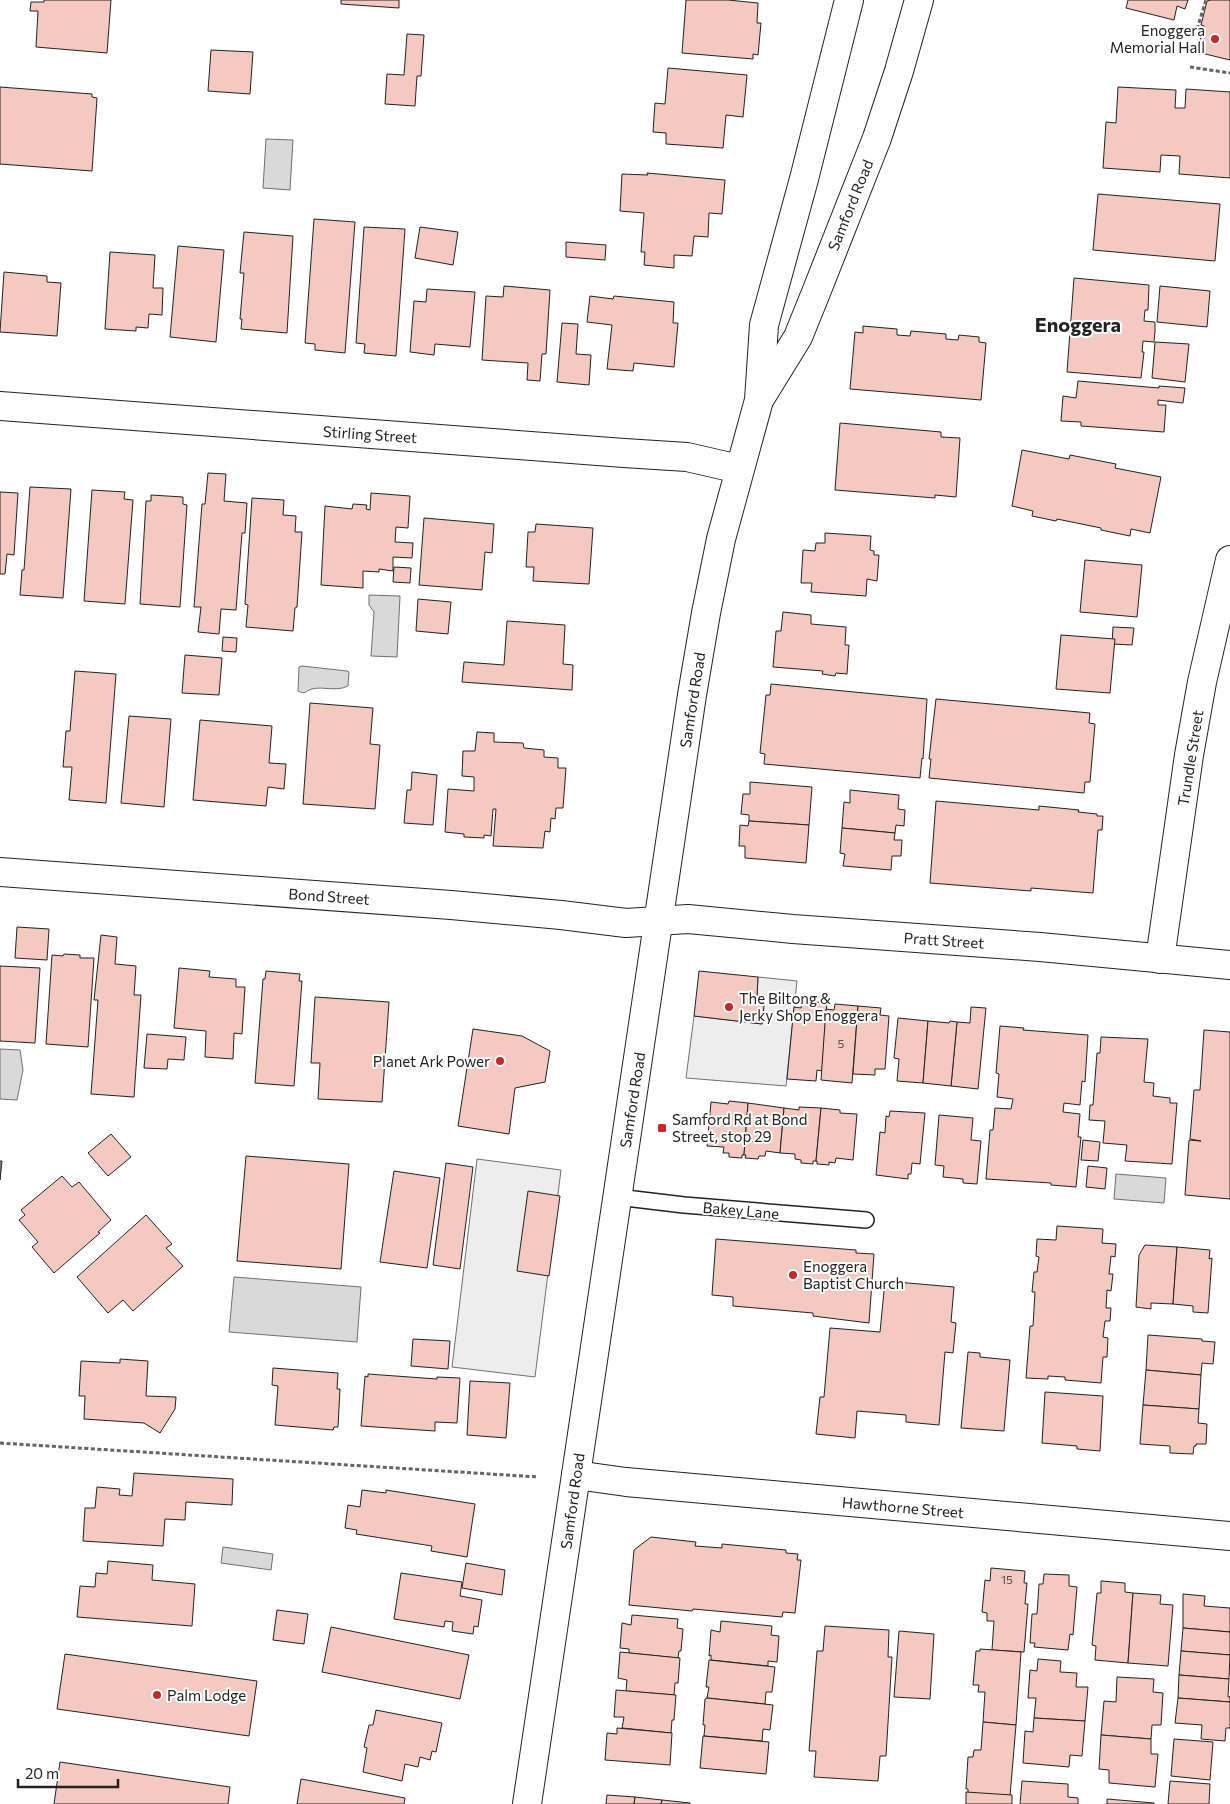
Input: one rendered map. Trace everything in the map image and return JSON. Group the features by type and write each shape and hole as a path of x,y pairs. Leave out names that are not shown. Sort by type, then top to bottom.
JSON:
{"street":[{"name":"Samford Road","path":"527,1804 658,921 706,613 721,540 759,400 764,325 804,179 849,0"},
{"name":"Samford Road","path":"759,400 798,337 814,298 877,138 899,71 919,0"},
{"name":"Stirling Street","path":"0,406 624,454 677,456 739,469"},
{"name":"Trundle Street","path":"1160,959 1185,784 1202,682 1230,560"},
{"name":"Bond Street","path":"0,872 451,905 561,914 626,923 658,921"},
{"name":"Pratt Street","path":"658,921 696,920 1040,947 1230,965"},
{"name":"Hawthorne Street","path":"576,1475 626,1482 1230,1536"}],"lane":[{"name":"Bakey Lane","path":"617,1197 684,1205 866,1220"}],"path":[{"path":"1197,29 1206,0"},
{"path":"1190,67 1230,73"},
{"path":"0,1443 538,1477"}],"shaded area":[{"path":"266,139 293,140 290,190 263,188"},
{"path":"369,595 400,596 397,657 371,656 374,612 369,605"},
{"path":"299,667 347,671 349,672 348,686 339,689 316,688 304,693 298,691"},
{"path":"758,977 797,981 786,1086 686,1078 694,1016 762,1024 764,997 757,996"},
{"path":"0,1049 20,1050 23,1070 17,1100 0,1099"},
{"path":"477,1159 561,1170 535,1377 452,1367"},
{"path":"1116,1174 1166,1178 1164,1203 1114,1199"},
{"path":"234,1277 361,1287 357,1342 229,1332"},
{"path":"223,1547 273,1554 271,1570 221,1563"}],"building":[{"path":"44,0 111,0 107,53 36,47 38,11 30,11 31,2 44,2"},
{"path":"341,0 399,0 399,8 341,4"},
{"path":"686,0 728,0 758,3 757,23 761,23 758,55 753,54 753,59 682,53"},
{"path":"1128,0 1188,0 1185,9 1177,6 1174,20 1126,8"},
{"name":"Enoggera Memorial Hall","path":"1230,0 1230,60 1197,52 1204,26 1201,25 1207,1"},
{"path":"407,34 424,35 421,76 417,76 415,106 385,104 387,74 404,75"},
{"path":"211,50 253,52 250,94 208,91"},
{"path":"668,68 747,75 743,117 726,115 723,148 666,144 666,133 653,132 655,103 665,104"},
{"path":"0,87 92,94 92,97 97,98 92,171 0,164"},
{"path":"1118,87 1176,90 1175,108 1185,108 1186,89 1230,92 1230,178 1179,174 1180,156 1161,155 1160,172 1103,168 1106,122 1116,123"},
{"path":"647,173 725,180 722,214 709,213 708,237 694,236 692,256 674,255 674,268 644,265 645,252 641,252 644,213 620,211 622,174 648,175"},
{"path":"1098,194 1220,204 1215,261 1093,250"},
{"path":"314,219 355,222 345,353 315,350 315,344 305,343"},
{"path":"364,227 405,229 396,356 364,353 365,344 356,343"},
{"path":"420,227 458,232 453,265 415,258"},
{"path":"244,232 293,236 287,333 241,329 242,319 240,319 244,273 240,273"},
{"path":"566,242 606,245 605,260 566,257"},
{"path":"178,246 224,250 216,342 170,337"},
{"path":"110,252 155,255 153,288 163,288 162,315 149,314 148,328 136,327 136,331 105,329"},
{"path":"4,272 47,276 47,282 61,283 57,336 0,332"},
{"path":"1074,278 1149,285 1148,310 1145,310 1144,321 1155,322 1155,331 1154,342 1143,341 1142,352 1144,352 1141,378 1067,372"},
{"path":"504,286 550,290 546,354 542,354 540,381 527,380 528,363 482,360 486,296 503,297"},
{"path":"1160,286 1210,291 1207,327 1157,322"},
{"path":"427,289 475,292 470,347 435,344 434,355 410,352 414,301 426,302"},
{"path":"590,296 613,299 614,296 674,302 673,323 678,323 674,367 634,363 633,371 607,369 612,325 587,322"},
{"path":"562,323 578,324 576,354 591,355 589,385 557,382"},
{"path":"863,326 897,329 897,335 910,336 911,331 946,334 946,339 958,340 959,335 979,337 979,342 986,343 981,400 850,389 855,332 863,333"},
{"path":"1155,342 1189,344 1185,382 1152,378"},
{"path":"1078,381 1159,388 1159,386 1185,388 1183,403 1158,400 1158,405 1166,405 1164,432 1081,426 1081,422 1061,421 1063,396 1076,398"},
{"path":"840,423 941,432 941,437 960,438 956,497 935,495 935,498 835,490"},
{"path":"1022,450 1069,459 1070,455 1116,464 1115,468 1161,477 1150,533 1131,529 1130,536 1057,519 1056,521 1032,516 1033,511 1012,506"},
{"path":"208,473 226,474 224,501 247,503 245,533 242,533 236,610 221,609 219,634 198,632 201,607 194,607 202,504 205,504"},
{"path":"30,487 71,489 63,598 20,595 22,570 24,570"},
{"path":"92,490 125,492 124,499 133,500 125,604 84,601"},
{"path":"0,492 18,493 14,555 7,554 5,574 0,574"},
{"path":"371,493 410,496 408,528 396,527 395,542 413,543 412,558 393,557 393,571 379,569 379,572 363,571 363,588 321,585 325,506 352,509 353,504 367,505 366,509 370,510"},
{"path":"151,495 183,497 183,504 187,505 180,607 140,604 146,501 151,501"},
{"path":"252,498 284,500 283,515 296,516 295,532 302,532 297,607 295,608 293,631 246,627 248,605 245,604"},
{"path":"424,518 494,524 492,553 485,552 482,590 419,585"},
{"path":"536,524 593,528 589,584 533,581 534,567 526,567 528,532 535,532"},
{"path":"825,533 871,536 870,550 874,551 874,555 879,555 877,581 867,579 866,596 811,592 812,583 801,583 803,550 815,551 816,543 825,543"},
{"path":"1085,560 1142,565 1137,617 1080,612"},
{"path":"394,567 411,568 410,583 393,582"},
{"path":"418,599 451,602 448,634 416,631"},
{"path":"783,612 811,615 811,624 846,627 845,645 849,645 847,674 836,673 835,676 822,674 823,671 773,667 776,631 781,631"},
{"path":"507,621 565,625 563,664 573,665 572,690 462,682 464,662 504,665"},
{"path":"1113,627 1134,628 1132,645 1112,644"},
{"path":"1061,635 1115,639 1110,693 1056,689"},
{"path":"223,637 237,638 236,652 222,651"},
{"path":"185,655 222,658 219,695 182,693"},
{"path":"75,671 116,674 106,803 69,800 72,767 63,767 66,731 70,731"},
{"path":"771,684 927,699 920,778 764,764 765,754 760,753 766,695 770,695"},
{"path":"936,699 1090,713 1089,723 1095,724 1090,782 1085,782 1084,793 929,778 931,759 929,759"},
{"path":"310,703 373,708 370,744 380,745 375,809 303,804"},
{"path":"129,716 171,719 164,807 121,803"},
{"path":"200,720 272,726 269,763 286,764 284,789 268,787 266,806 193,800"},
{"path":"477,732 494,733 494,742 523,743 524,748 544,750 544,757 558,758 558,768 566,768 563,808 556,808 555,819 551,818 550,832 545,831 543,848 493,846 496,809 493,809 491,836 484,835 484,838 464,837 464,834 445,832 448,789 474,791 474,777 462,776 463,751 475,751"},
{"path":"412,772 437,775 433,825 404,823 407,790 411,790"},
{"path":"750,782 812,787 809,825 749,821 749,815 741,814 743,794 750,794"},
{"path":"850,790 899,795 898,809 905,810 904,826 896,825 895,833 842,828 844,802 850,803"},
{"path":"936,801 1039,810 1039,806 1079,810 1078,812 1103,816 1102,830 1098,830 1093,893 1031,888 1031,891 930,883"},
{"path":"749,821 809,825 806,863 745,858 745,846 739,846 740,825 748,826"},
{"path":"842,828 895,833 894,840 902,840 901,856 892,856 891,870 843,866 845,854 840,853"},
{"path":"17,927 49,929 47,960 15,958"},
{"path":"101,935 117,937 115,964 136,966 134,995 141,995 134,1097 91,1094 98,1000 94,1000"},
{"path":"64,954 80,955 80,958 94,958 88,1047 46,1044 52,955 63,956"},
{"path":"0,966 40,968 35,1043 0,1041"},
{"path":"179,968 210,971 209,977 236,979 236,987 245,987 242,1034 234,1033 233,1059 205,1057 206,1031 174,1028"},
{"path":"266,971 300,974 299,981 302,981 294,1086 255,1083 263,979 265,979"},
{"name":"The Biltong & Jerky Shop Enoggera","path":"699,971 758,977 757,996 765,997 762,1024 694,1016"},
{"path":"315,997 389,1002 382,1102 318,1099 320,1063 311,1063"},
{"path":"805,1001 827,1003 822,1071 817,1070 816,1081 787,1079 794,1007 801,1008 802,1003 805,1004"},
{"path":"835,1004 858,1006 852,1083 821,1080 826,1009 834,1010"},
{"path":"858,1006 881,1008 880,1015 889,1016 885,1069 875,1069 875,1075 853,1074"},
{"path":"971,1007 986,1008 978,1089 951,1086 957,1022 970,1023"},
{"path":"898,1018 928,1021 923,1083 897,1081 899,1059 894,1058"},
{"path":"928,1021 957,1022 951,1086 923,1083"},
{"path":"1000,1026 1024,1028 1023,1030 1088,1035 1085,1082 1082,1081 1080,1105 1064,1103 1063,1112 1080,1114 1078,1137 1081,1137 1076,1187 1051,1185 1051,1183 986,1179 990,1130 993,1130 995,1108 1011,1109 1013,1099 997,1097 999,1074 996,1073"},
{"path":"473,1029 522,1036 550,1051 545,1082 515,1088 509,1134 458,1126"},
{"path":"1204,1030 1230,1032 1230,1199 1185,1195 1189,1140 1201,1141 1190,1139 1194,1090 1200,1090"},
{"path":"147,1034 186,1037 184,1060 168,1059 167,1069 144,1068"},
{"path":"1101,1037 1148,1039 1144,1082 1154,1083 1153,1096 1170,1098 1170,1103 1177,1103 1172,1164 1125,1161 1127,1145 1103,1143 1105,1121 1089,1120 1090,1105 1093,1105 1097,1053 1100,1053"},
{"path":"729,1101 748,1103 744,1155 742,1155 742,1158 729,1157 729,1153 723,1153 724,1147 707,1146 711,1102 728,1104"},
{"path":"748,1103 784,1108 780,1153 766,1151 765,1156 759,1156 758,1159 745,1158"},
{"path":"799,1107 821,1108 816,1161 813,1161 813,1164 801,1163 801,1160 795,1159 795,1154 780,1153 784,1108 799,1110"},
{"path":"821,1108 840,1110 840,1113 857,1114 853,1160 836,1158 835,1163 829,1162 829,1165 817,1164"},
{"path":"890,1111 925,1113 920,1164 912,1163 911,1174 908,1174 908,1179 876,1175 880,1132 885,1133 886,1116 889,1117"},
{"path":"939,1115 973,1118 971,1140 981,1141 977,1184 963,1183 963,1179 943,1177 944,1166 935,1165"},
{"path":"111,1134 131,1157 108,1176 88,1153"},
{"path":"1083,1140 1100,1142 1098,1161 1081,1160"},
{"path":"246,1156 349,1164 341,1269 237,1261"},
{"path":"0,1161 2,1161 0,1180"},
{"path":"446,1163 473,1167 460,1269 433,1265"},
{"path":"1088,1166 1107,1168 1105,1189 1086,1187"},
{"path":"394,1171 440,1178 427,1268 380,1262"},
{"path":"62,1176 72,1187 79,1182 111,1220 98,1232 100,1233 54,1273 32,1247 38,1242 19,1220 25,1215 21,1210"},
{"path":"528,1191 560,1196 549,1276 517,1271"},
{"path":"146,1215 172,1244 166,1248 183,1266 133,1311 123,1300 108,1313 77,1277"},
{"path":"1057,1226 1103,1229 1102,1243 1116,1244 1115,1257 1111,1256 1109,1274 1113,1274 1111,1291 1107,1290 1106,1308 1111,1308 1110,1321 1105,1321 1103,1337 1108,1338 1107,1357 1103,1357 1101,1383 1065,1380 1065,1377 1048,1376 1048,1379 1026,1378 1030,1326 1033,1326 1035,1292 1032,1292 1034,1272 1037,1272 1039,1257 1036,1256 1037,1239 1056,1240"},
{"name":"Enoggera Baptist Church","path":"716,1239 856,1250 856,1253 874,1254 869,1323 813,1316 813,1313 733,1306 733,1297 712,1295"},
{"path":"1145,1245 1177,1247 1173,1304 1151,1303 1151,1309 1136,1307 1139,1255"},
{"path":"1177,1247 1210,1250 1209,1259 1212,1258 1208,1313 1193,1312 1193,1306 1173,1304"},
{"path":"885,1281 954,1287 951,1322 956,1323 953,1353 945,1352 939,1425 906,1422 906,1415 857,1411 855,1438 816,1434 820,1397 824,1397 830,1328 880,1332"},
{"path":"1148,1335 1202,1339 1202,1341 1215,1342 1213,1364 1202,1363 1201,1375 1146,1370"},
{"path":"413,1339 450,1341 448,1369 411,1366"},
{"path":"968,1352 980,1353 980,1357 1010,1360 1004,1431 961,1428"},
{"path":"120,1359 148,1361 146,1396 176,1397 175,1409 160,1433 144,1423 84,1419 85,1396 79,1396 81,1361 120,1363"},
{"path":"273,1368 338,1373 337,1389 340,1389 338,1427 334,1427 333,1430 275,1425 278,1386 272,1385"},
{"path":"1146,1370 1201,1375 1199,1409 1143,1405"},
{"path":"368,1374 437,1379 437,1377 460,1378 457,1423 435,1422 435,1431 361,1426 365,1376 368,1377"},
{"path":"470,1381 510,1383 506,1438 467,1435"},
{"path":"1045,1392 1103,1396 1100,1451 1077,1449 1077,1446 1042,1443"},
{"path":"1143,1405 1199,1409 1198,1423 1207,1424 1206,1444 1196,1444 1193,1454 1170,1453 1170,1446 1140,1444"},
{"path":"134,1473 233,1479 232,1505 186,1502 185,1520 165,1519 163,1546 83,1541 85,1508 95,1508 97,1487 120,1489 119,1495 132,1496"},
{"path":"362,1490 386,1493 386,1490 475,1504 467,1557 431,1551 432,1546 356,1534 357,1530 345,1528 348,1505 360,1507"},
{"path":"651,1537 696,1542 695,1546 722,1548 722,1544 786,1550 786,1553 798,1554 797,1560 801,1560 795,1613 783,1612 782,1617 629,1605 634,1550"},
{"path":"108,1561 153,1565 152,1580 195,1584 192,1626 77,1617 80,1586 95,1587 96,1573 107,1574"},
{"path":"466,1563 505,1570 502,1595 462,1588"},
{"path":"991,1568 1025,1571 1024,1583 1027,1583 1025,1604 1028,1604 1024,1652 992,1650 994,1621 987,1621 987,1613 982,1612 985,1580 990,1581"},
{"path":"401,1573 462,1582 460,1596 482,1600 478,1627 474,1626 473,1634 452,1631 453,1622 445,1621 444,1627 394,1619"},
{"path":"1044,1574 1069,1575 1069,1586 1077,1587 1073,1635 1070,1634 1068,1650 1034,1647 1035,1643 1030,1643 1032,1614 1037,1614 1039,1584 1043,1584"},
{"path":"1101,1581 1125,1583 1125,1592 1133,1593 1128,1663 1095,1660 1096,1646 1092,1645 1097,1593 1101,1593"},
{"path":"1133,1593 1161,1595 1160,1604 1173,1605 1168,1666 1128,1663"},
{"path":"1183,1594 1205,1596 1204,1606 1230,1608 1230,1632 1183,1628"},
{"path":"277,1610 308,1614 304,1644 273,1640"},
{"path":"632,1615 678,1619 677,1628 683,1629 681,1651 679,1651 678,1658 629,1653 629,1649 620,1648 622,1623 631,1625"},
{"path":"721,1621 772,1626 771,1635 779,1636 777,1662 768,1661 768,1666 711,1660 711,1655 709,1656 711,1630 720,1632"},
{"path":"825,1626 889,1630 888,1657 892,1657 886,1756 880,1756 878,1781 814,1777 816,1751 809,1751 817,1651 823,1651"},
{"path":"331,1627 469,1655 460,1699 322,1672"},
{"path":"1183,1628 1230,1632 1230,1655 1181,1651"},
{"path":"899,1631 934,1634 930,1699 894,1697"},
{"path":"980,1649 1021,1652 1016,1725 983,1722 985,1692 978,1692 979,1685 973,1685 976,1651 980,1651"},
{"path":"1181,1651 1230,1655 1229,1679 1179,1675"},
{"path":"620,1652 680,1658 678,1683 675,1683 674,1695 626,1691 627,1680 618,1678"},
{"name":"Palm Lodge","path":"65,1654 257,1681 249,1736 57,1709"},
{"path":"1038,1659 1061,1661 1060,1672 1077,1673 1076,1687 1088,1687 1085,1721 1034,1718 1036,1698 1028,1698 1030,1670 1037,1671"},
{"path":"709,1660 775,1667 772,1692 766,1692 765,1704 707,1698 709,1687 706,1687"},
{"path":"1179,1675 1229,1679 1228,1697 1230,1697 1230,1702 1178,1698"},
{"path":"1117,1677 1154,1679 1153,1692 1163,1693 1161,1725 1152,1725 1151,1739 1101,1735 1104,1701 1116,1702"},
{"path":"616,1690 676,1695 671,1733 622,1728 624,1717 614,1717"},
{"path":"1178,1698 1230,1702 1230,1728 1226,1728 1225,1741 1201,1739 1202,1725 1175,1723"},
{"path":"705,1699 773,1705 770,1730 763,1729 762,1741 704,1736"},
{"path":"376,1710 442,1723 436,1752 432,1751 430,1760 420,1757 418,1767 405,1764 402,1781 363,1772 367,1748 364,1747 369,1725 373,1725"},
{"path":"1034,1718 1085,1721 1082,1756 1070,1755 1069,1767 1023,1763 1025,1731 1033,1732"},
{"path":"983,1722 1016,1725 1010,1796 968,1793 968,1789 966,1789 968,1757 973,1757 974,1750 981,1750"},
{"path":"617,1728 672,1733 670,1765 605,1760 607,1733 617,1734"},
{"path":"1101,1735 1151,1739 1151,1754 1158,1754 1155,1787 1109,1783 1109,1770 1099,1769"},
{"path":"703,1736 769,1742 766,1774 700,1768"},
{"path":"1174,1739 1213,1742 1210,1780 1171,1776"},
{"path":"60,1762 230,1787 228,1804 54,1804"},
{"path":"301,1779 405,1798 404,1804 297,1804"},
{"path":"1022,1781 1068,1784 1068,1797 1078,1798 1078,1804 1020,1804"},
{"path":"1170,1781 1210,1784 1209,1804 1168,1804"},
{"path":"966,1792 1012,1795 1012,1804 966,1804"},
{"path":"607,1795 635,1797 634,1804 606,1804"},
{"path":"635,1797 662,1800 661,1804 634,1804"},
{"path":"1107,1799 1154,1803 1154,1804 1107,1804"},
{"path":"662,1800 690,1803 690,1804 661,1804"}],"place":[{"name":"Enoggera Memorial Hall","path":"1215,39"},
{"name":"The Biltong & Jerky Shop Enoggera","path":"729,1007"},
{"name":"Planet Ark Power","path":"500,1061"},
{"name":"Samford Rd at Bond Street, stop 29","path":"662,1128"},
{"name":"Enoggera Baptist Church","path":"793,1275"},
{"name":"Palm Lodge","path":"157,1695"}],"district":[{"name":"Enoggera","path":"1078,324"}]}
